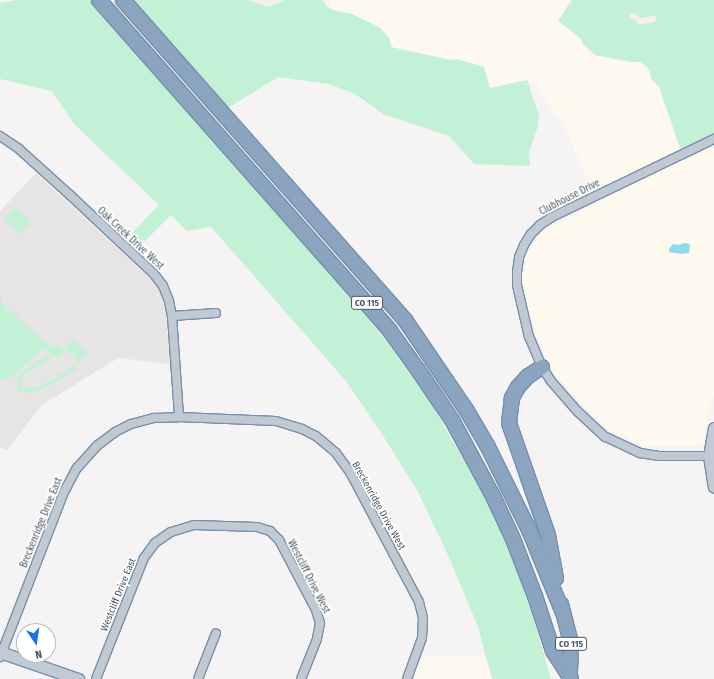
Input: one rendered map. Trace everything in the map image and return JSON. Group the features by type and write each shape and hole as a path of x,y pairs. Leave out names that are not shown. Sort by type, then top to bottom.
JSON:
{"highway":[{"name":"CO 115","path":"99,0 366,303 390,331 418,370 452,420 493,496 516,546 553,650 571,678"},
{"name":"CO 115","path":"123,0 380,291 409,326 467,411 488,447 530,532 563,613 571,643 571,678"},
{"path":"542,367 528,376 518,387 512,398 509,423 548,535 563,613"}],"street":[{"name":"Oak Creek Drive West","path":"0,136 19,149 154,274 167,293 172,316 179,417"},
{"name":"Clubhouse Drive","path":"709,456 659,456 640,454 605,437 578,412 551,381 542,367 529,337 517,285 519,257 531,234 552,218 714,139"},
{"path":"172,316 216,313"},
{"name":"Breckenridge Drive East","path":"1,654 64,492 77,468 87,455 115,432 143,421 179,417"},
{"name":"Breckenridge Drive West","path":"179,417 276,422 295,427 316,436 336,453 350,472 422,611 422,638 407,679"},
{"path":"714,428 709,456 714,487"},
{"name":"Westcliff Drive East","path":"96,679 140,565 155,544 171,532 194,525 249,526 270,531"},
{"name":"Westcliff Drive West","path":"270,531 283,547 319,617 320,623 317,639 301,679"},
{"path":"198,679 216,632"},
{"path":"1,654 78,679"}],"shaded area":[{"path":"330,0 569,0 558,21 581,38 583,44 588,50 595,55 640,62 646,66 650,72 651,79 659,87 683,162 714,146 714,397 708,410 703,446 645,446 612,433 585,407 554,373 536,335 521,285 526,254 544,231 597,204 563,123 551,110 539,87 527,80 490,88 457,59 451,60 391,47 352,14 332,10"},
{"path":"36,173 154,282 160,292 166,312 170,364 118,358 42,405 7,450 0,447 0,211"},
{"path":"422,655 487,657 492,679 412,679"}],"green space":[{"path":"17,0 89,0 347,292 386,341 432,405 486,499 511,555 533,617 551,679 492,679 478,627 448,555 417,490 346,381 211,227 187,231 171,215 136,250 125,240 159,205 74,124 52,91 0,79 0,3"},
{"path":"133,0 323,0 325,5 332,10 352,14 379,27 390,39 391,47 451,60 457,59 484,67 490,88 527,80 539,115 538,126 529,152 530,166 474,164 449,136 383,114 355,94 329,84 278,77 228,108"},
{"path":"572,0 714,0 714,134 681,150 659,87 651,79 650,72 646,66 640,62 630,62 595,55 583,44 580,38 558,21"},
{"path":"16,207 31,221 20,234 4,219"},
{"path":"0,294 2,303 48,345 50,343 54,348 57,344 65,351 57,359 45,348 12,376 0,382"},
{"path":"74,339 88,353 79,362 65,348"},
{"path":"49,354 51,357 49,359 24,375 21,381 22,386 27,388 35,388 54,379 78,363 79,364 75,370 57,382 37,391 27,393 18,389 16,380 21,373"}],"sand":[{"path":"248,0 283,0 283,1 267,7"},
{"path":"633,13 641,18 655,15 656,20 654,22 639,25 636,20 630,18 630,14"}],"water":[{"path":"684,243 690,244 689,253 682,254 669,252 669,249 673,244 679,245"}]}
